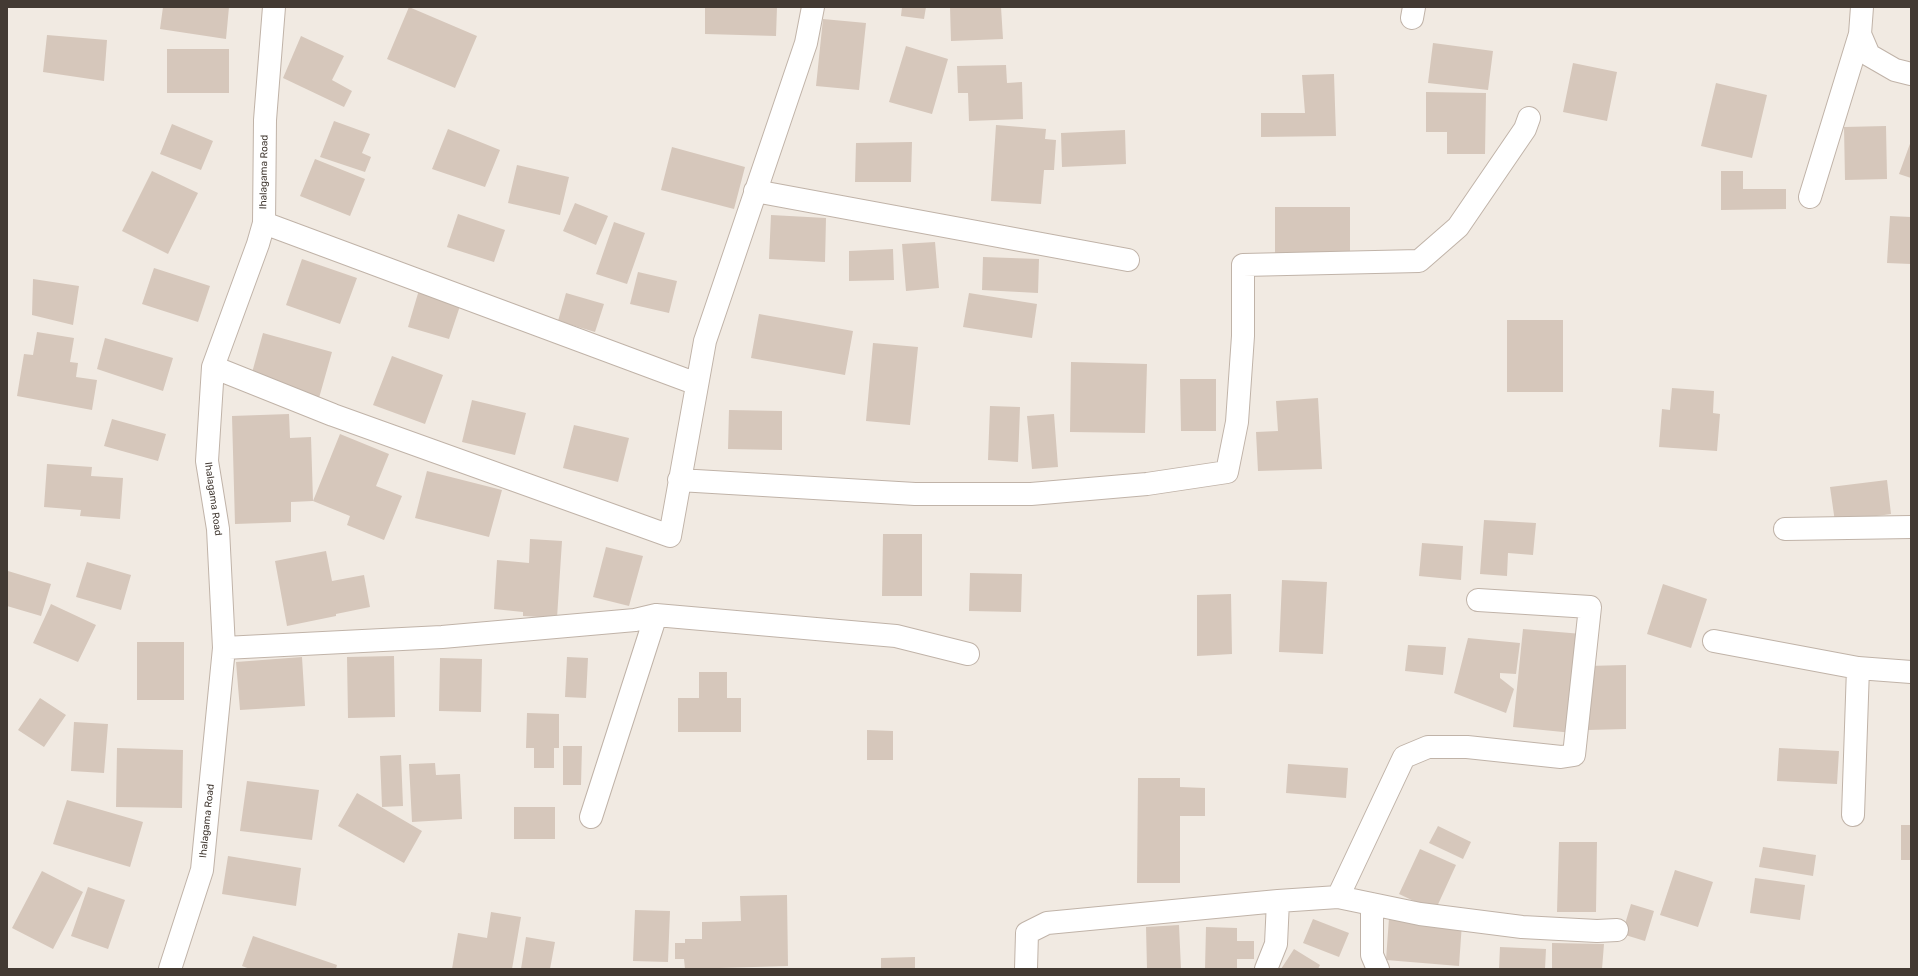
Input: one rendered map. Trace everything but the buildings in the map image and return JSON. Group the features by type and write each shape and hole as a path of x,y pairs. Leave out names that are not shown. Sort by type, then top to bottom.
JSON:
{"street":[{"name":"Ihalagama Road","path":"170,969 202,870 224,648 218,529 207,461 213,367 258,244 264,223 265,120 274,7"},
{"path":"213,367 333,415 670,536 705,341 806,43 812,7"},
{"path":"1810,197 1860,34 1862,7"},
{"path":"1860,34 1869,56 1895,70 1911,74"},
{"path":"679,480 915,494 1031,494 1147,484 1227,472 1237,422 1243,336 1243,265 1419,261 1458,227 1525,129 1530,118"},
{"path":"755,191 1128,260"},
{"path":"264,223 697,384"},
{"path":"1785,529 1911,527"},
{"path":"1338,897 1404,757 1428,747 1467,747 1561,757 1574,755 1590,607 1478,600"},
{"path":"224,648 442,637 635,620 656,614 896,636 968,654"},
{"path":"591,817 656,614"},
{"path":"1714,641 1858,668 1911,672"},
{"path":"1853,815 1858,668"},
{"path":"1026,969 1027,933 1047,923 1278,901 1338,897 1420,914 1522,927 1597,931 1617,930"},
{"path":"1266,969 1276,944 1278,901"},
{"path":"1372,904 1372,955 1378,969"}]}
